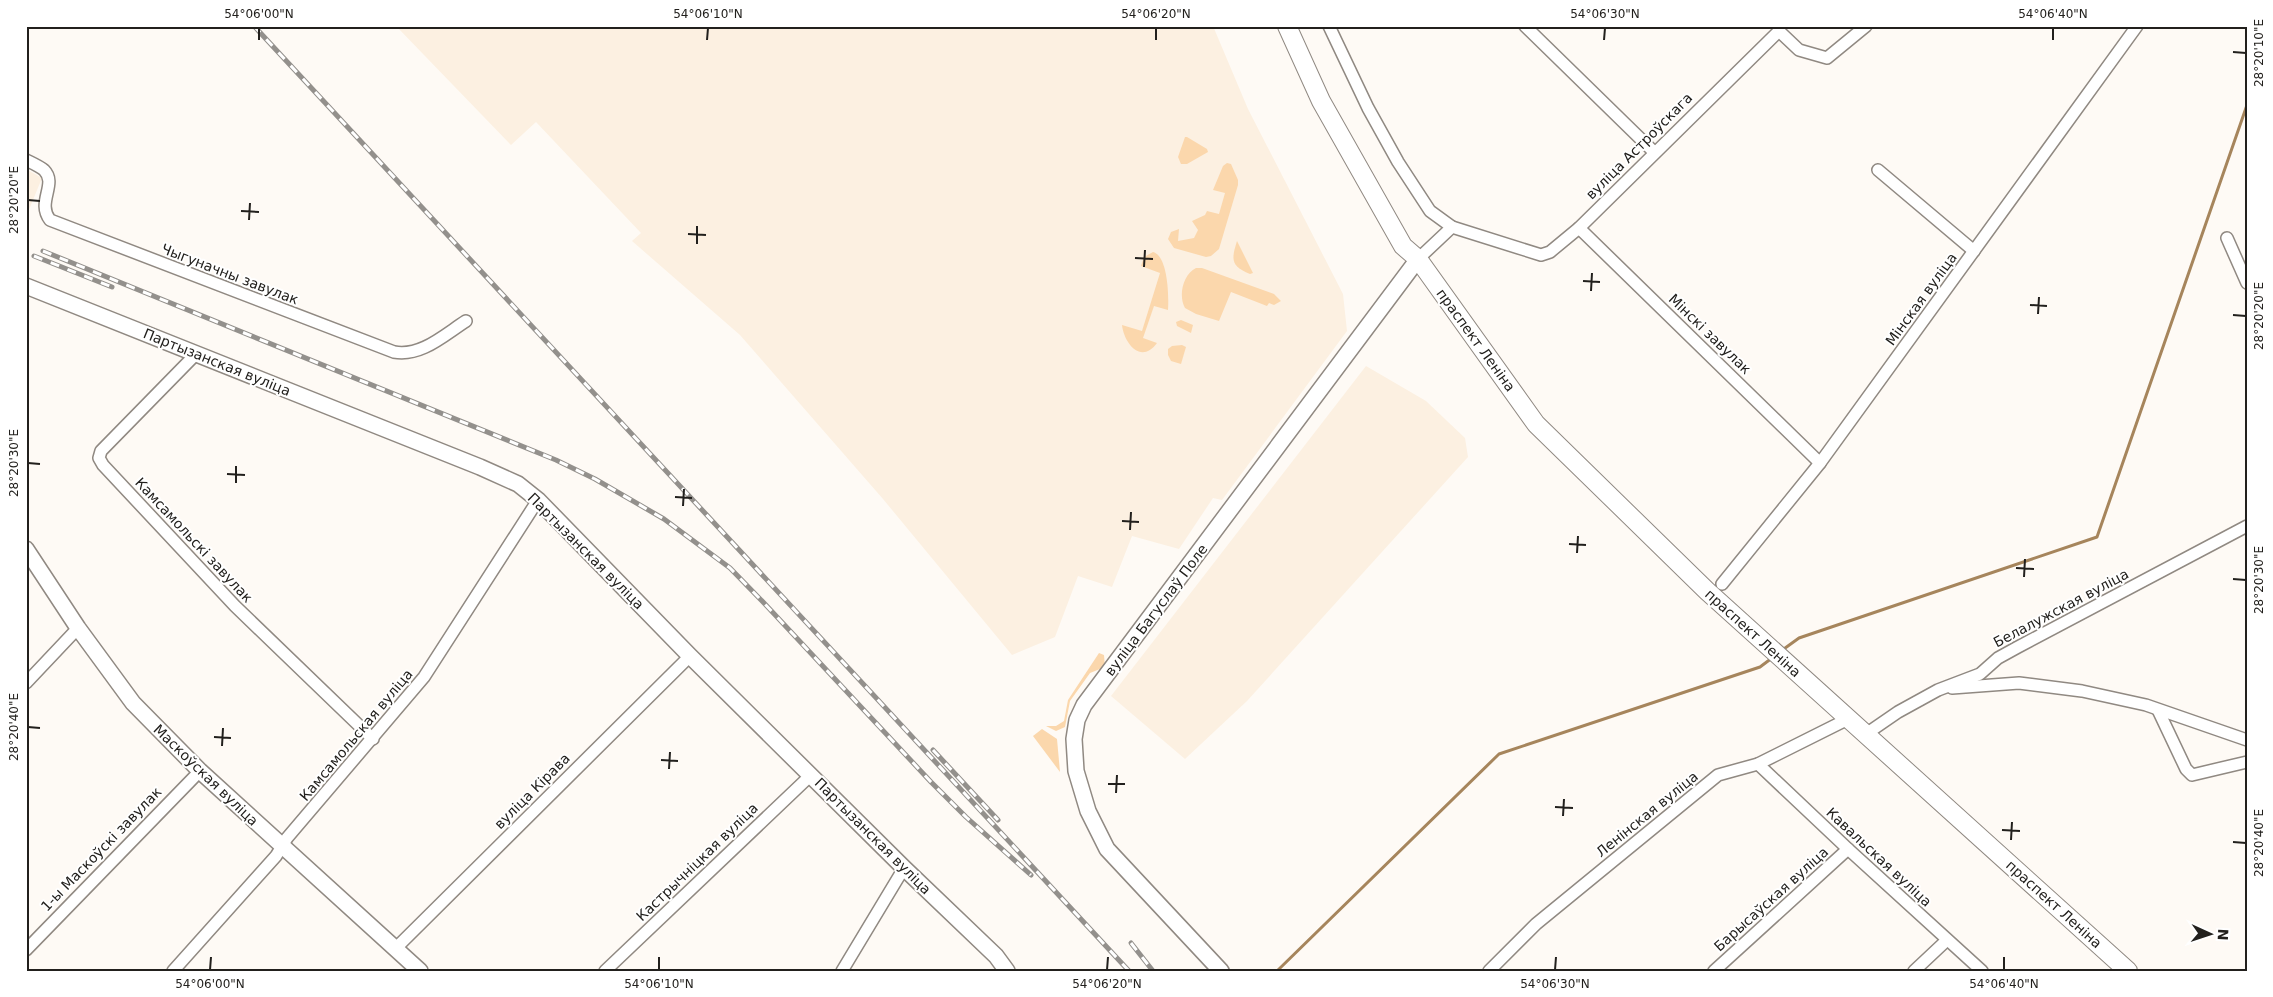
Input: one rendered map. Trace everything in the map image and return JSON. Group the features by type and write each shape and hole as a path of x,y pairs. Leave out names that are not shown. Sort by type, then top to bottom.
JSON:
{"main road":[{"name":"праспект Леніна","path":"1288,26 1321,101 1403,246 1418,259 1536,424 1707,592 2128,971"},
{"name":"праспект Леніна","path":"1298,26 1322,85 1341,124 1382,196 1412,243 1418,259"},
{"name":"вуліца Багуслаў Поле","path":"1221,971 1107,849 1088,811 1076,771 1074,739 1077,720 1084,705 1418,259"},
{"name":"Партызанская вуліца","path":"26,286 480,467 518,484 538,500 690,656 904,868 996,956 1006,971"},
{"name":"Маскоўская вуліца","path":"26,549 78,628 134,703 200,771 420,971"}],"street":[{"path":"1329,26 1368,108 1398,162 1430,211 1452,227 1418,259"},
{"path":"1525,26 1654,152"},
{"name":"вуліца Астроўскага","path":"1452,227 1541,255 1550,252 1579,228 1654,152 1781,29 1799,50 1827,58 1866,26"},
{"name":"Мінская вуліца","path":"1722,584 1820,463 2137,26"},
{"name":"Чыгуначны завулак","path":"26,160 44,170 48,177 49,184 44,204 44,213 50,220 394,352 406,354 419,351 466,321"},
{"path":"1878,170 1974,251"},
{"name":"Мінскі завулак","path":"1579,228 1820,463"},
{"path":"2227,238 2247,283"},
{"name":"Камсамольскі завулак","path":"196,354 102,450 100,458 103,466 235,606 373,739"},
{"name":"Камсамольская вуліца","path":"173,971 276,856 282,846 424,677 538,500"},
{"name":"Белалужская вуліца","path":"1866,734 1898,712 1938,690 1980,674 1998,658 2247,526"},
{"path":"26,683 78,628"},
{"name":"вуліца Кірава","path":"396,948 690,656"},
{"path":"1938,690 2019,683 2082,690 2158,710 2247,740"},
{"path":"2158,710 2186,768 2192,775 2247,762"},
{"name":"Ленінская вуліца","path":"1489,971 1536,924 1718,775 1758,764 1848,719"},
{"name":"Кавальская вуліца","path":"1758,764 1982,971"},
{"name":"1-ы Маскоўскі завулак","path":"26,950 192,777 200,771"},
{"name":"Кастрычніцкая вуліца","path":"605,971 810,774"},
{"name":"Барысаўская вуліца","path":"1714,971 1848,849"},
{"path":"842,971 904,868"},
{"path":"1914,971 1947,940"}],"shaded area":[{"path":"396,26 1213,26 1248,109 1343,294 1347,331 1222,500 1213,498 1179,549 1132,536 1112,587 1078,576 1055,637 1012,655 883,499 740,335 632,241 641,233 536,122 511,145"},
{"path":"1185,137 1207,149 1208,152 1187,164 1181,164 1178,157"},
{"path":"1227,163 1231,164 1238,180 1238,185 1219,249 1211,256 1206,257 1174,248 1168,239 1171,232 1179,229 1178,241 1194,238 1198,230 1192,221 1205,215 1207,211 1219,214 1225,193 1213,190 1223,166"},
{"path":"26,169 42,178 26,217"},
{"path":"1237,241 1253,273 1250,274 1244,271 1234,262 1233,258"},
{"path":"1153,252 1158,255 1165,268 1168,287 1168,310 1154,306 1143,338 1157,343 1145,352 1139,352 1134,349 1126,338 1122,325 1142,331 1160,273 1141,266 1144,257"},
{"path":"1196,268 1202,268 1274,294 1281,301 1274,305 1269,303 1267,306 1231,292 1219,321 1196,314 1185,308 1182,292 1185,280"},
{"path":"1181,320 1193,325 1191,333 1177,326 1176,322"},
{"path":"1182,345 1186,347 1181,364 1171,361 1168,349 1172,346"},
{"path":"1366,366 1426,401 1465,438 1468,457 1247,701 1185,759 1111,696"},
{"path":"1099,653 1104,655 1105,667 1090,673 1070,701 1065,727 1056,731 1046,726 1056,726 1064,721 1068,700"},
{"path":"1042,729 1057,739 1060,772 1033,736"}],"waterway":[{"path":"1781,651 1799,638 2097,537 2247,105"},
{"path":"1277,971 1499,754 1760,667 1772,658"}],"railway":[{"path":"254,26 1129,971"},
{"path":"43,251 556,460 595,479 664,519 730,568 931,782 966,817 1031,875"},
{"path":"34,256 112,287"},
{"path":"933,750 998,820"},
{"path":"1131,943 1153,971"}]}
